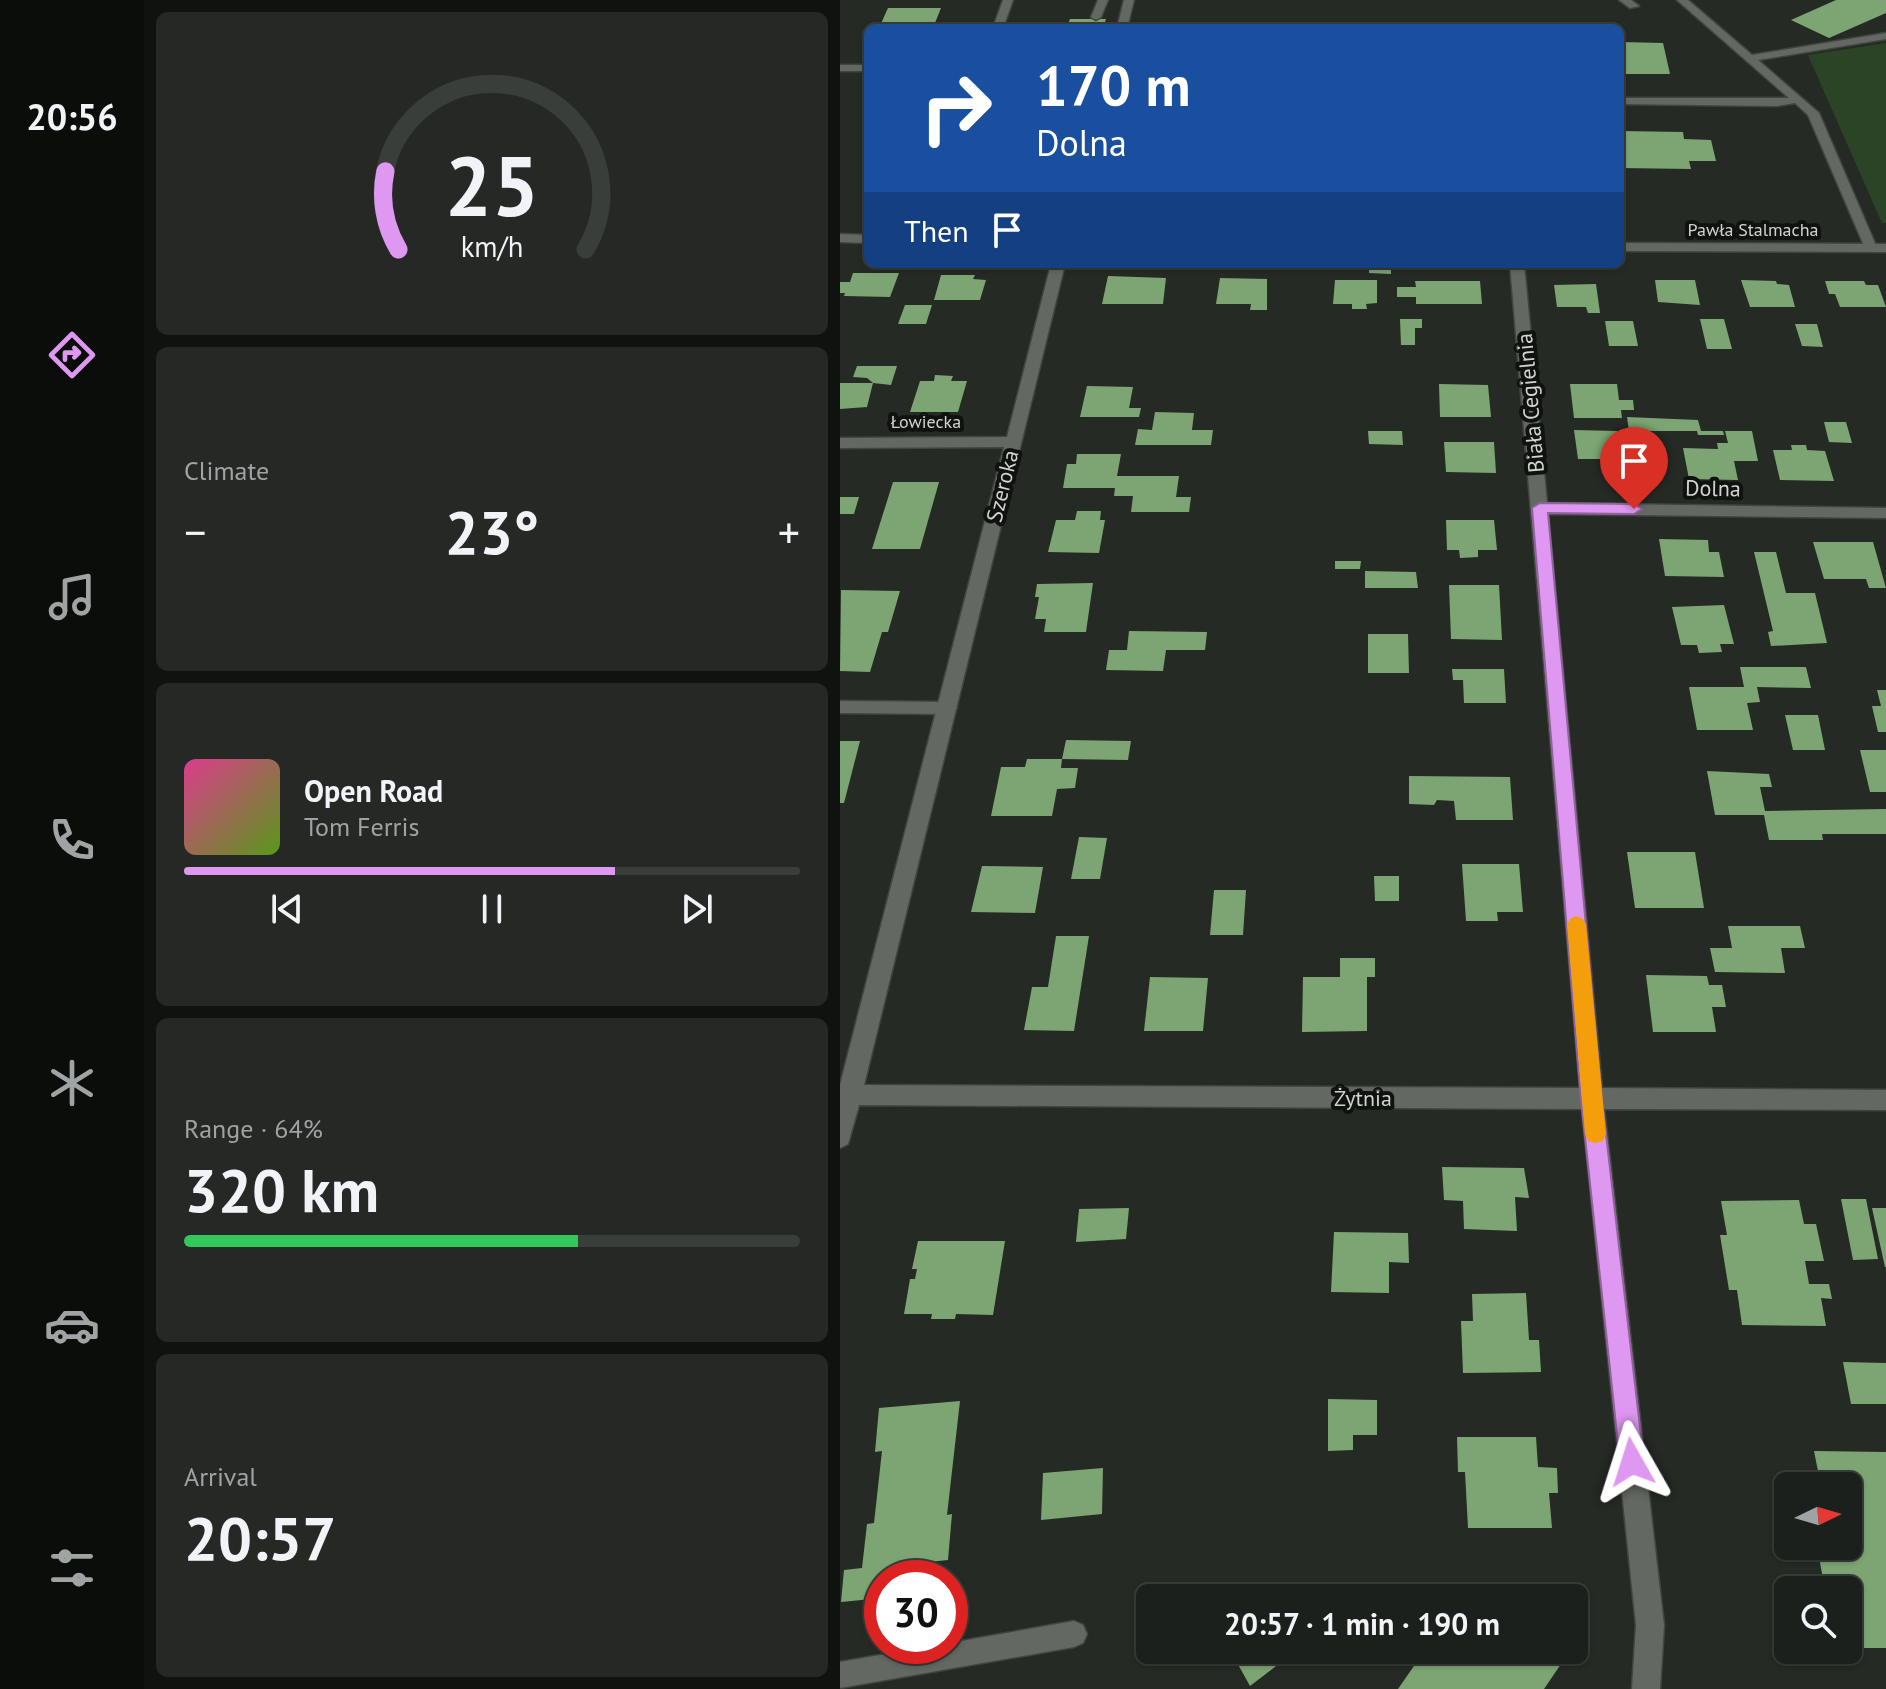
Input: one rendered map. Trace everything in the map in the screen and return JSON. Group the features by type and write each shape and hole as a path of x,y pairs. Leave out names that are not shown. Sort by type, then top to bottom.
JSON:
{"street":[{"path":"840,238 864,239"},
{"name":"Pawła Stalmacha","path":"1624,247 1878,248"},
{"name":"Szeroka","path":"840,1137 845,1095 949,708 1057,268"},
{"name":"Biała Cegielnia","path":"1517,268 1592,1100 1650,1625 1646,1689"},
{"name":"Łowiecka","path":"840,443 1013,442"},
{"name":"Dolna","path":"1540,508 1886,513"},
{"name":"Żytnia","path":"845,1095 1886,1100"}],"lane":[{"path":"999,24 1008,0"},
{"path":"1096,17 1103,0"},
{"path":"1123,24 1129,0"},
{"path":"1682,0 1813,113 1878,248"},
{"path":"1752,58 1886,36"},
{"path":"840,68 864,68"},
{"path":"1624,101 1777,103 1799,99"},
{"path":"840,707 949,708"},
{"path":"840,1675 1074,1634"}],"green space":[{"path":"1886,43 1886,223 1882,223 1808,55"}],"building":[{"path":"1836,0 1886,0 1886,13 1829,38 1791,20"},
{"path":"888,8 941,8 935,24 881,24"},
{"path":"1070,19 1106,19 1104,24 1068,24"},
{"path":"1624,42 1663,43 1670,74 1624,74"},
{"path":"1624,131 1683,132 1684,139 1711,140 1716,161 1689,161 1691,169 1624,168"},
{"path":"1369,268 1391,268 1391,274 1369,273"},
{"path":"853,273 899,273 890,297 844,296 845,293 840,293 840,282 850,282"},
{"path":"941,275 975,275 973,279 986,280 980,300 934,300"},
{"path":"1108,276 1166,278 1163,304 1102,304"},
{"path":"1220,278 1267,279 1267,310 1250,310 1251,304 1216,304"},
{"path":"1335,280 1377,280 1377,303 1366,304 1367,309 1352,309 1352,304 1333,304"},
{"path":"1655,280 1695,280 1700,305 1658,302"},
{"path":"1741,280 1776,281 1777,284 1789,285 1795,307 1750,307"},
{"path":"1415,281 1480,281 1482,304 1416,304 1416,297 1397,297 1397,287 1416,287"},
{"path":"1825,281 1864,281 1866,285 1878,285 1886,307 1840,307 1835,294 1829,294"},
{"path":"1596,284 1600,313 1588,313 1586,307 1557,307 1554,285"},
{"path":"905,305 932,305 926,324 898,324"},
{"path":"1400,319 1422,319 1422,328 1415,328 1415,345 1401,345"},
{"path":"1700,319 1724,319 1732,349 1707,349"},
{"path":"1605,321 1633,321 1638,346 1609,346"},
{"path":"1795,324 1817,324 1823,347 1802,346"},
{"path":"857,366 897,366 891,385 853,377"},
{"path":"935,375 953,376 951,381 967,381 958,412 910,412 920,381 934,381"},
{"path":"840,383 873,383 867,407 840,409"},
{"path":"1439,384 1488,385 1491,417 1440,417"},
{"path":"1570,384 1617,384 1619,400 1633,400 1634,410 1621,410 1622,418 1574,418"},
{"path":"1087,386 1133,387 1129,408 1141,408 1139,417 1080,417"},
{"path":"1155,412 1194,413 1192,430 1213,430 1211,445 1135,445 1138,429 1152,430"},
{"path":"1627,417 1698,420 1701,431 1723,431 1724,435 1698,435 1697,431 1629,431"},
{"path":"1824,422 1846,422 1852,443 1829,442"},
{"path":"1574,430 1617,431 1619,441 1630,441 1632,450 1621,451 1622,459 1578,459"},
{"path":"1368,431 1402,431 1403,445 1369,444"},
{"path":"1725,431 1752,431 1758,461 1734,461 1738,480 1689,479 1683,448 1718,449 1717,443 1728,443"},
{"path":"1444,442 1494,442 1496,473 1446,472"},
{"path":"1791,445 1806,445 1807,450 1825,451 1834,481 1780,480 1773,450 1792,450"},
{"path":"1077,454 1121,454 1117,476 1179,476 1176,497 1191,497 1189,512 1131,512 1133,496 1114,496 1115,488 1063,488 1067,464 1076,464"},
{"path":"893,482 939,482 920,549 872,549"},
{"path":"840,497 859,497 854,514 840,514"},
{"path":"1077,511 1101,511 1100,520 1105,520 1099,553 1048,552 1056,520 1075,520"},
{"path":"1446,520 1494,520 1497,550 1478,550 1478,557 1460,558 1459,550 1447,550"},
{"path":"1659,539 1708,540 1709,552 1719,552 1724,577 1665,576"},
{"path":"1813,542 1873,542 1886,588 1869,588 1866,579 1824,579"},
{"path":"1754,552 1776,552 1786,593 1815,593 1827,643 1771,646 1768,632 1773,631"},
{"path":"1335,561 1361,561 1360,569 1335,569"},
{"path":"1365,571 1416,572 1418,588 1365,588"},
{"path":"1093,583 1086,632 1044,632 1046,619 1035,619 1039,597 1035,597 1037,584"},
{"path":"1449,585 1499,585 1502,640 1451,639"},
{"path":"841,590 900,591 888,632 882,632 870,672 840,671"},
{"path":"1724,605 1734,644 1720,644 1722,652 1699,653 1697,645 1681,645 1672,607"},
{"path":"1129,631 1207,632 1205,650 1166,650 1163,671 1106,670 1109,650 1127,650"},
{"path":"1368,634 1408,634 1409,673 1368,673"},
{"path":"1740,667 1806,667 1811,688 1757,687 1760,702 1747,703 1753,730 1697,730 1689,687 1744,687"},
{"path":"1452,669 1504,669 1506,703 1464,703 1463,680 1453,680"},
{"path":"1877,690 1886,690 1886,732 1878,732 1872,706 1881,706"},
{"path":"1785,715 1818,715 1825,750 1793,750"},
{"path":"1066,740 1131,741 1128,760 1062,759"},
{"path":"840,741 860,741 844,803 840,803"},
{"path":"1860,750 1886,750 1886,792 1870,792"},
{"path":"1027,759 1062,759 1061,768 1078,768 1075,788 1057,789 1052,816 991,816 1001,767 1025,767"},
{"path":"1707,771 1769,774 1772,787 1760,787 1765,811 1886,809 1886,834 1822,834 1823,840 1769,840 1764,815 1715,815"},
{"path":"1409,776 1510,777 1513,820 1456,820 1454,801 1437,800 1434,805 1409,804"},
{"path":"1079,837 1107,838 1100,879 1071,879"},
{"path":"1627,852 1695,852 1704,908 1635,908"},
{"path":"1462,864 1519,864 1523,912 1497,912 1498,921 1466,921"},
{"path":"982,866 1043,867 1035,913 971,912"},
{"path":"1374,876 1399,876 1399,901 1375,901"},
{"path":"1214,890 1246,890 1243,935 1210,935"},
{"path":"1728,926 1800,926 1805,948 1781,948 1785,973 1715,972 1710,948 1732,948"},
{"path":"1056,936 1089,936 1074,1031 1024,1030 1032,987 1048,987"},
{"path":"1340,958 1375,958 1375,977 1367,977 1367,1031 1302,1032 1303,977 1340,977"},
{"path":"1646,975 1707,976 1709,985 1722,985 1726,1007 1712,1007 1716,1032 1653,1032"},
{"path":"1150,977 1208,978 1203,1031 1144,1031"},
{"path":"1442,1167 1524,1168 1529,1198 1515,1197 1517,1231 1464,1229 1463,1201 1444,1200"},
{"path":"1841,1199 1866,1199 1878,1259 1853,1260"},
{"path":"1799,1200 1804,1224 1816,1224 1824,1261 1805,1261 1809,1284 1829,1284 1832,1299 1821,1298 1826,1326 1742,1325 1737,1290 1729,1290 1720,1235 1727,1235 1721,1201"},
{"path":"1129,1208 1126,1239 1076,1242 1079,1209"},
{"path":"1872,1208 1886,1208 1886,1267 1885,1267"},
{"path":"1334,1232 1408,1233 1409,1263 1389,1262 1389,1293 1331,1292"},
{"path":"918,1241 1005,1241 993,1315 956,1314 955,1319 931,1319 932,1314 904,1314 910,1279 915,1279 917,1269 912,1269"},
{"path":"1526,1293 1529,1340 1539,1340 1541,1372 1463,1373 1461,1321 1473,1321 1472,1294"},
{"path":"1843,1362 1886,1363 1886,1404 1851,1404"},
{"path":"1328,1399 1377,1400 1377,1435 1353,1435 1353,1450 1328,1451"},
{"path":"960,1401 947,1515 952,1514 948,1560 864,1560 864,1600 841,1602 844,1570 862,1568 867,1524 874,1523 882,1451 875,1452 879,1408"},
{"path":"1457,1437 1536,1437 1538,1467 1557,1468 1558,1493 1549,1493 1552,1528 1468,1528 1465,1472 1458,1472"},
{"path":"1814,1451 1886,1452 1886,1648 1862,1648 1862,1576 1822,1576 1820,1560 1862,1560 1862,1472 1818,1472"},
{"path":"1103,1468 1102,1514 1041,1520 1043,1473"},
{"path":"1238,1664 1279,1664 1250,1686"},
{"path":"1415,1664 1561,1664 1544,1689 1398,1689"}],"slow traffic":[{"path":"1576,924 1595,1134"}],"route":[{"path":"1632,1462 1592,1100 1540,508 1634,509"}]}
